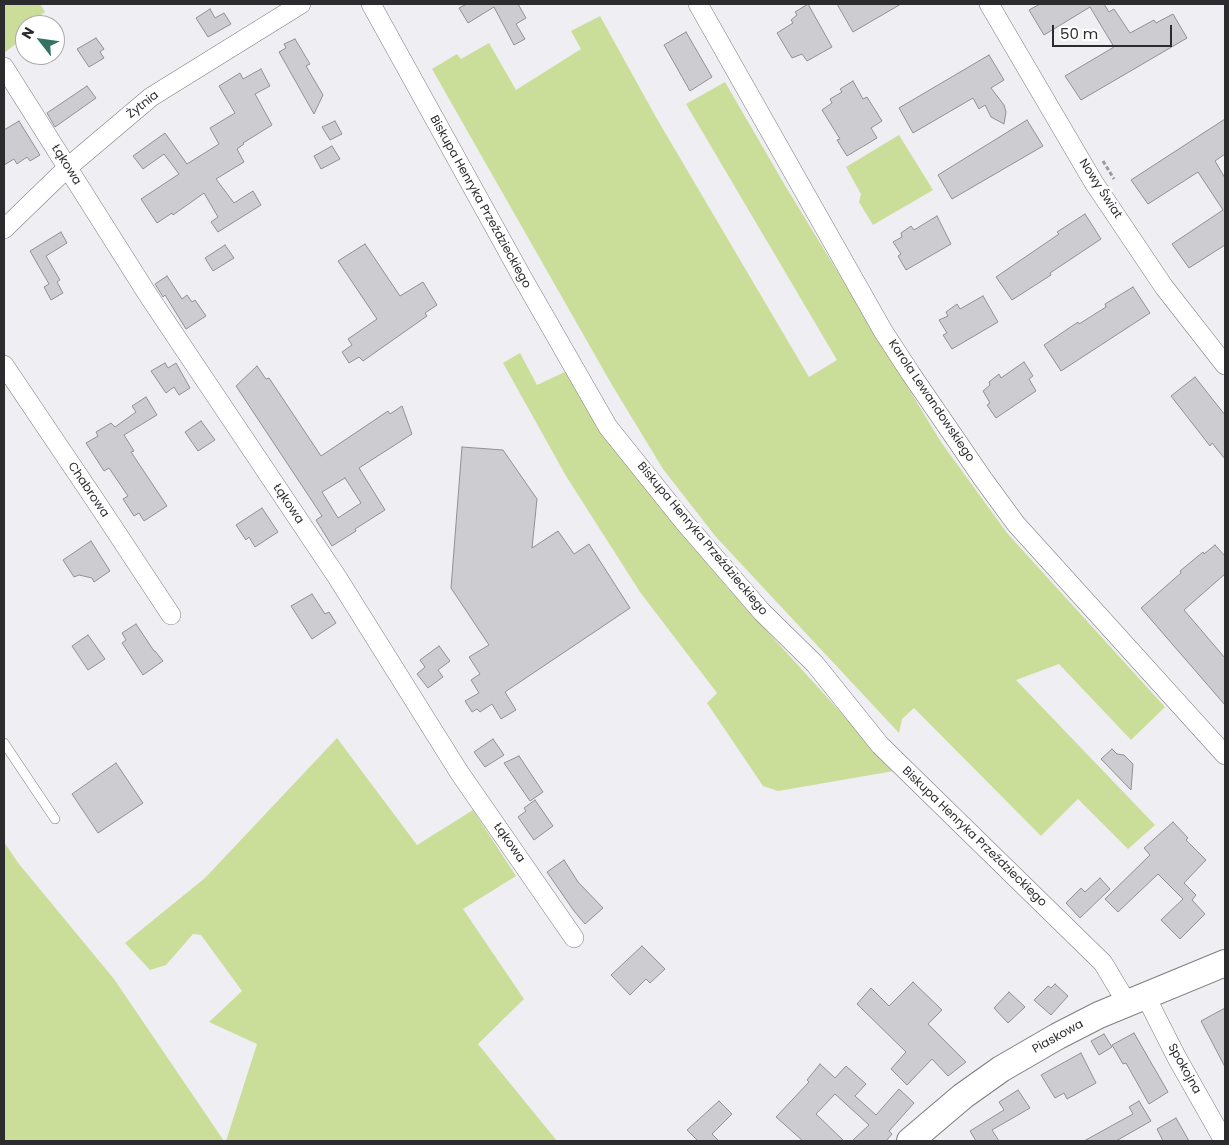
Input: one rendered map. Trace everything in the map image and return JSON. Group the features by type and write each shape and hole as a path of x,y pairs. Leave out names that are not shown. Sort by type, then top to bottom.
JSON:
{"street":[{"name":"Żytnia","path":"4,229 67,168 151,97 301,4"},
{"name":"Biskupa Henryka Przeździeckiego","path":"370,4 608,427 685,523 756,604 815,664 880,745 1103,963 1136,999"},
{"name":"Karola Lewandowskiego","path":"698,4 883,331 984,479 1016,524 1225,755"},
{"name":"Nowy Świat","path":"989,4 1094,182 1164,287 1225,365"},
{"name":"Łąkowa","path":"4,67 148,295 337,577 459,772 574,938"},
{"name":"Chabrowa","path":"4,365 171,615"},
{"name":"Piaskowa","path":"910,1141 964,1096 1001,1069 1058,1036 1136,999 1225,964"},
{"name":"Spokojna","path":"1136,999 1177,1058 1224,1141"}],"lane":[{"path":"4,743 55,819"}],"path":[{"path":"1101,158 1114,180"}],"green space":[{"path":"4,4 40,4 45,12 41,15 15,15 15,45 4,53"},
{"path":"600,16 657,119 809,377 837,360 686,104 725,82 783,182 941,442 1007,533 1165,707 1131,740 1059,664 1016,680 1155,825 1128,849 1078,799 1041,836 914,708 902,719 899,733 716,537 663,469 612,385 432,69 457,54 461,59 489,43 516,90 581,49 571,31"},
{"path":"899,135 933,190 873,225 859,202 861,194 846,167"},
{"path":"520,353 537,385 569,370 612,443 661,509 727,587 894,771 778,791 763,786 707,703 717,693 640,592 566,476 503,363"},
{"path":"337,738 417,845 473,810 516,876 463,909 524,999 478,1044 557,1141 226,1141 257,1044 209,1022 242,991 201,935 193,934 166,965 150,970 125,943 205,878"},
{"path":"4,842 19,864 114,979 224,1141 4,1141"}],"building":[{"path":"467,4 518,4 526,18 516,24 525,39 514,45 494,7 468,23 459,8"},
{"path":"808,4 832,47 807,61 802,54 792,58 777,33 793,23 791,20 797,15 795,12"},
{"path":"837,4 901,4 853,32"},
{"path":"1040,4 1104,4 1109,12 1114,9 1130,33 1154,20 1156,23 1173,14 1187,38 1081,100 1065,76 1114,47 1090,7 1044,35 1029,10"},
{"path":"210,9 215,18 224,13 231,24 208,37 196,18"},
{"path":"686,32 712,77 690,91 664,45"},
{"path":"96,38 104,49 100,52 104,58 89,67 77,49"},
{"path":"295,39 310,64 306,66 323,95 314,114 279,52 286,48 284,44"},
{"path":"989,55 1004,80 991,88 1004,105 1006,112 1004,124 991,117 985,105 979,109 973,98 913,133 899,108"},
{"path":"261,69 270,86 255,94 272,125 243,143 237,149 244,162 216,179 234,203 253,191 261,205 218,232 211,222 218,217 204,193 173,215 172,213 157,223 141,199 179,174 164,154 143,169 133,156 165,133 187,164 219,144 210,128 235,113 219,86 240,73 243,79"},
{"path":"853,81 863,99 867,97 882,121 871,128 877,138 847,156 837,140 840,139 822,110 832,103 830,99 842,92 840,89"},
{"path":"87,86 96,98 55,127 47,113"},
{"path":"1225,119 1225,154 1215,161 1225,178 1225,245 1189,268 1172,244 1223,210 1198,172 1148,204 1131,180"},
{"path":"1027,120 1043,146 952,199 938,175"},
{"path":"19,121 40,155 30,161 27,157 17,164 14,159 4,165 4,130"},
{"path":"335,121 342,134 330,140 322,127"},
{"path":"332,146 340,159 321,169 314,156"},
{"path":"1085,214 1101,239 1012,300 996,277"},
{"path":"937,216 951,244 906,270 898,256 901,254 893,242 902,237 901,233 911,226 914,230"},
{"path":"61,232 67,243 46,256 60,280 57,282 63,293 51,300 44,287 49,284 30,251"},
{"path":"365,244 400,296 423,282 437,305 425,313 427,316 363,361 359,357 349,363 342,352 352,345 348,339 377,319 338,261"},
{"path":"225,245 234,258 213,271 205,258"},
{"path":"167,276 182,299 187,295 192,302 195,300 206,316 186,329 165,295 163,297 155,284"},
{"path":"1133,287 1150,313 1061,371 1044,345 1078,322 1079,324 1106,307 1105,304"},
{"path":"983,296 998,322 952,349 943,335 947,333 939,320 948,316 946,312 957,304 960,309"},
{"path":"1024,362 1033,376 1029,379 1036,391 996,418 987,405 990,403 983,391 990,385 989,382 999,374 1001,378"},
{"path":"165,363 168,368 176,363 190,388 179,395 174,387 166,393 151,371"},
{"path":"257,366 266,379 269,378 321,456 388,411 390,414 402,406 412,434 359,468 385,510 332,546 316,520 322,516 236,386","holes":["345,478 361,503 338,518 322,492"]},
{"path":"1195,377 1225,415 1225,459 1212,443 1210,446 1171,396"},
{"path":"146,397 157,415 124,435 134,451 131,452 167,506 144,521 139,513 134,516 123,499 128,496 109,468 104,471 86,443 98,436 96,432 111,423 115,427 136,412 132,406"},
{"path":"201,421 215,440 198,451 185,432"},
{"path":"462,447 503,450 537,499 532,548 558,531 574,554 589,544 630,608 505,692 516,710 501,719 492,704 480,712 477,709 472,712 465,701 479,693 471,680 480,674 469,657 489,645 451,588"},
{"path":"262,508 278,532 255,547 249,537 246,540 236,525"},
{"path":"91,541 110,571 94,582 92,578 79,575 74,577 63,560"},
{"path":"1215,545 1225,556 1225,574 1184,610 1225,658 1225,705 1141,608 1181,573 1180,571 1203,552 1204,554"},
{"path":"312,594 325,614 329,612 336,623 312,639 291,606"},
{"path":"136,624 163,661 143,675 122,643 126,640 122,633"},
{"path":"88,635 105,659 88,670 72,646"},
{"path":"439,646 450,661 438,670 443,677 428,688 417,674 425,667 420,660"},
{"path":"493,739 504,755 485,767 474,752"},
{"path":"1112,749 1117,754 1124,755 1133,764 1131,790 1101,759"},
{"path":"519,756 543,792 530,801 504,763"},
{"path":"116,763 143,803 98,833 72,794"},
{"path":"535,800 553,826 534,840 518,817 526,811 524,808"},
{"path":"1173,822 1188,838 1186,840 1206,860 1184,883 1196,895 1192,900 1205,914 1180,939 1161,920 1183,899 1158,874 1118,912 1105,899 1150,855 1144,848"},
{"path":"564,860 578,882 603,908 585,924 547,872"},
{"path":"1100,878 1110,889 1080,918 1066,903 1081,888 1085,892"},
{"path":"642,946 665,969 650,983 646,979 630,995 611,975"},
{"path":"913,982 942,1010 928,1024 966,1062 948,1076 932,1059 907,1085 891,1069 906,1052 857,1004 871,988 889,1006"},
{"path":"1055,984 1068,996 1051,1015 1034,1000 1048,986 1051,988"},
{"path":"1009,992 1025,1007 1008,1023 994,1008"},
{"path":"1225,1008 1225,1067 1201,1021"},
{"path":"1134,1033 1168,1092 1149,1104 1126,1063 1123,1064 1112,1045"},
{"path":"1104,1034 1112,1047 1099,1055 1091,1041"},
{"path":"1081,1053 1096,1083 1067,1099 1064,1093 1055,1098 1041,1075"},
{"path":"820,1064 835,1078 846,1066 866,1084 855,1096 876,1115 899,1089 914,1103 889,1131 892,1134 886,1141 852,1141 869,1125 835,1094 816,1114 844,1141 803,1141 776,1117 809,1082 807,1080"},
{"path":"1018,1090 1030,1108 992,1130 999,1141 976,1141 970,1131 1004,1110 999,1102"},
{"path":"719,1101 732,1114 712,1134 719,1141 698,1141 687,1130"},
{"path":"1139,1101 1151,1121 1116,1141 1084,1141 1133,1114 1129,1107"},
{"path":"1176,1118 1189,1141 1163,1141 1157,1129"}]}
